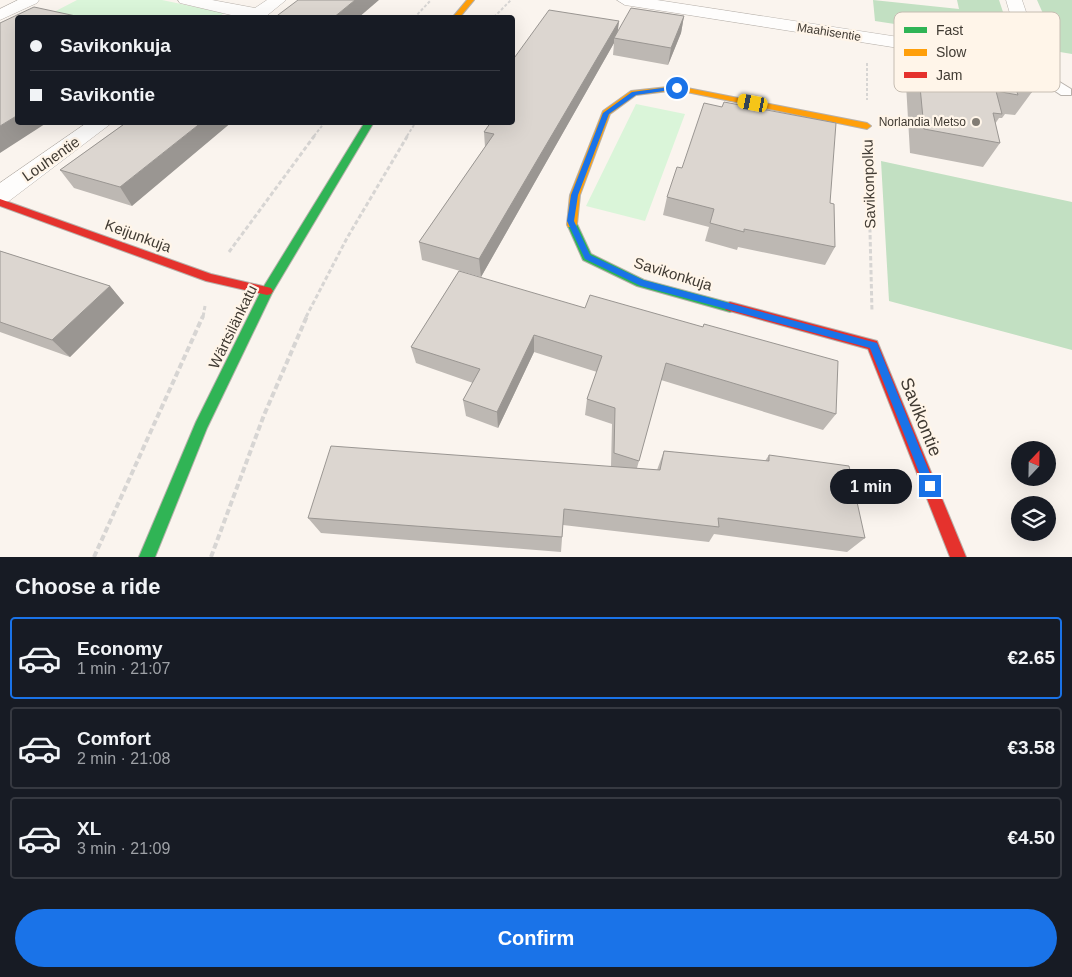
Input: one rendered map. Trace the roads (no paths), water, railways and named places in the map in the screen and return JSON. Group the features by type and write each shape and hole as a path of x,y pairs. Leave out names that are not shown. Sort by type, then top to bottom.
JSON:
{"street":[{"path":"0,15 30,0"},
{"path":"186,0 251,15"},
{"path":"256,15 278,0"},
{"path":"458,15 472,0"},
{"name":"Maahisentie","path":"624,0 698,6 867,38 894,41"},
{"name":"Savikonkuja","path":"867,126 677,88 634,93 606,113 574,195 571,221 587,257 641,283 873,345"},
{"name":"Louhentie","path":"0,195 99,125"},
{"name":"Wärtsilänkatu","path":"147,557 201,426 267,291 368,125"},
{"name":"Keijunkuja","path":"0,202 210,278 267,291"},
{"name":"Savikontie","path":"873,345 958,557"}],"lane":[{"path":"1060,87 1066,92"}],"place":[{"name":"Norlandia Metso","path":"976,122"}]}
